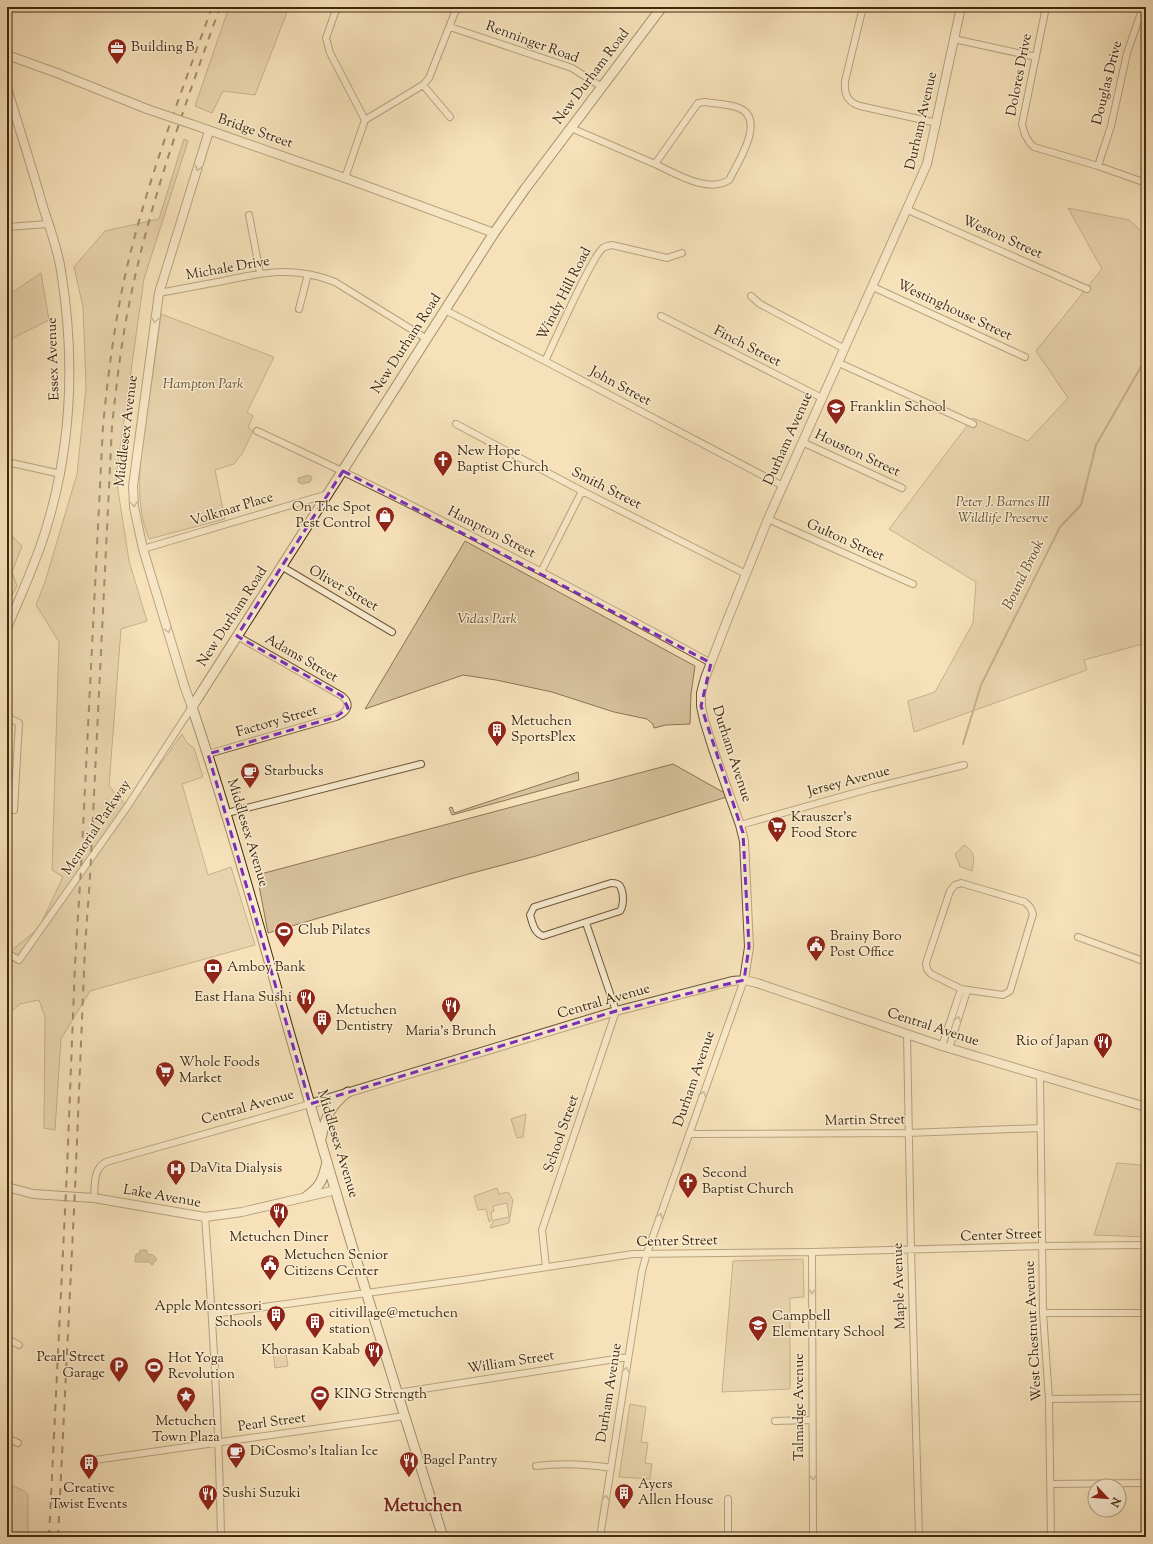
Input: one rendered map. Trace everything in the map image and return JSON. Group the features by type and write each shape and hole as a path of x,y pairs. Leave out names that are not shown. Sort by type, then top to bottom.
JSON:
{"main road":[{"name":"New Durham Road","path":"192,706 494,233 662,7"},
{"name":"Middlesex Avenue","path":"192,706 227,813 320,1139 366,1292 443,1537"},
{"path":"320,1139 329,1111 338,1100 348,1092"},
{"path":"307,1196 315,1191 320,1184 327,1160"}],"street":[{"path":"337,7 326,38 330,53 365,120"},
{"path":"345,178 365,120 423,84 429,78 457,7"},
{"path":"863,7 845,81 844,89 848,100 860,106 937,123"},
{"name":"Durham Avenue","path":"600,1537 642,1271 647,1253 744,980 749,947 744,841 740,825 713,750 700,706 701,693 711,663 768,519 908,210 927,164 961,7"},
{"name":"Dolores Drive","path":"1046,7 1022,124 1030,143 1034,147 1098,166 1146,183"},
{"name":"Douglas Drive","path":"1098,166 1111,126 1127,53 1143,7"},
{"name":"Renninger Road","path":"450,27 572,68 602,87"},
{"path":"954,39 1036,57"},
{"name":"Bridge Street","path":"7,55 148,109 345,178 494,233"},
{"path":"423,84 450,117"},
{"name":"Essex Avenue","path":"7,88 61,270 69,343 70,369 68,418 60,474 47,527 37,556 7,628"},
{"path":"571,128 694,181 708,185 725,183 729,180 750,138 750,120 746,113 740,108 705,102 698,103 655,164"},
{"name":"Middlesex Avenue","path":"192,706 185,688 143,549 134,507 133,486 159,293 210,131"},
{"name":"Weston Street","path":"908,210 1087,289"},
{"path":"250,215 260,273"},
{"path":"7,227 48,224"},
{"name":"Windy Hill Road","path":"545,361 588,272 598,253 603,247 612,246 667,258 682,253"},
{"name":"Michale Drive","path":"159,293 260,273 290,272 320,276 335,282 427,339"},
{"path":"299,309 308,274"},
{"name":"Westinghouse Street","path":"873,287 1025,357"},
{"path":"752,296 760,304 845,349"},
{"name":"John Street","path":"445,310 783,486"},
{"name":"Finch Street","path":"661,316 822,398"},
{"path":"839,363 973,424"},
{"name":"Smith Street","path":"456,424 582,491 746,574"},
{"name":"Hampton Street","path":"257,431 343,471 541,572 711,663"},
{"name":"Houston Street","path":"802,442 902,488"},
{"path":"7,462 60,474"},
{"path":"541,572 582,491"},
{"name":"Volkmar Place","path":"143,549 328,494"},
{"name":"Gulton Street","path":"768,519 913,584"},
{"name":"Oliver Street","path":"281,566 392,632"},
{"name":"Adams Street","path":"237,636 342,696 348,707"},
{"name":"Memorial Parkway","path":"7,953 19,960 127,806 192,706"},
{"name":"Factory Street","path":"208,754 339,716 346,711 348,707"},
{"path":"7,717 19,723 14,810"},
{"path":"227,813 421,764"},
{"name":"Jersey Avenue","path":"740,825 872,788 964,765"},
{"path":"610,883 616,883 620,886 623,907 620,912 586,923 543,936 539,935 535,931 530,916 534,907 610,883"},
{"path":"961,883 1025,902 1030,907 1033,914 1010,991 1003,995 964,990 931,974 927,969 926,964 950,891 955,885 961,883"},
{"path":"586,923 616,1011"},
{"path":"1078,937 1146,962"},
{"name":"Central Avenue","path":"94,1198 97,1172 106,1162 310,1104 616,1011 732,981 744,980 780,990 946,1047 1146,1108"},
{"path":"946,1047 964,990"},
{"name":"School Street","path":"546,1267 542,1230 616,1011"},
{"name":"Maple Avenue","path":"907,1034 910,1250 919,1537"},
{"name":"West Chestnut Avenue","path":"1040,1075 1043,1313 1050,1399 1051,1537"},
{"name":"Martin Street","path":"689,1134 908,1133 1041,1128"},
{"name":"Lake Avenue","path":"7,1188 33,1194 94,1198 205,1218 242,1212 336,1190"},
{"path":"205,1218 219,1443 222,1537"},
{"name":"Center Street","path":"212,1314 633,1254 1146,1245"},
{"name":"Talmadge Avenue","path":"812,1252 813,1537"},
{"path":"1043,1313 1146,1313"},
{"path":"7,1339 19,1345"},
{"name":"William Street","path":"398,1393 628,1357"},
{"path":"1050,1399 1146,1398"},
{"name":"Pearl Street","path":"95,1460 405,1416"},
{"path":"775,1421 812,1420"},
{"path":"7,1438 18,1443"},
{"path":"536,1466 581,1464 611,1468"},
{"path":"1051,1484 1146,1483"},
{"path":"728,1499 728,1537"}],"highlighted area":[{"path":"343,471 711,663 701,706 743,833 749,947 744,980 616,1011 310,1104 208,754 336,717 348,708 342,696 237,636"}],"green space":[{"path":"229,7 289,7 255,95 223,91 212,113 195,106"},
{"path":"184,139 188,141 144,279 116,477 129,561 147,621 121,629 109,786 129,808 182,734 187,743 194,748 203,777 182,784 208,875 231,867 255,945 90,991 61,1039 55,1130 44,1128 45,1017 39,1000 20,1004 7,1015 7,954 39,928 63,877 52,870 59,642 36,605 45,582 77,474 86,387 83,307 74,267 105,231 159,219"},
{"name":"Peter J. Barnes III Wildlife Preserve","path":"1068,208 1129,220 1146,235 1146,643 1084,660 1087,670 914,732 908,701 935,692 973,623 976,582 889,529 973,418 1028,441 1068,398 1036,351 1102,269"},
{"path":"41,273 49,320 7,341 7,296"},
{"name":"Hampton Park","path":"161,314 274,357 247,412 253,416 248,427 253,431 242,454 234,464 215,470 225,519 149,539 141,507 140,473 143,439"},
{"path":"7,531 22,546 12,572 17,586 7,605"},
{"name":"Vidas Park","path":"465,541 695,666 691,694 690,724 666,725 654,728 653,724 647,719 614,712 552,692 496,680 463,675 365,709"},
{"path":"673,764 730,796 536,856 465,875 268,933 257,875"},
{"path":"578,772 579,780 452,815 449,808 452,807 454,813"},
{"path":"964,845 970,850 973,856 974,862 972,871 959,866 960,865 955,854"},
{"path":"526,1114 523,1137 517,1138 511,1119"},
{"path":"1117,1163 1140,1165 1146,1177 1146,1237 1094,1235"},
{"path":"497,1188 499,1194 508,1192 513,1200 509,1223 490,1228 494,1220 509,1217 507,1203 493,1206 494,1211 491,1212 492,1220 489,1222 486,1209 478,1210 474,1196"},
{"path":"803,1259 804,1297 790,1298 790,1389 722,1392 733,1261"},
{"path":"285,1347 288,1366 275,1368 273,1349"},
{"path":"630,1404 646,1407 641,1442 648,1443 645,1463 652,1464 650,1479 619,1477"},
{"path":"7,1483 24,1491 28,1495 28,1537 7,1537"}],"shaded area":[{"path":"308,475 311,476 312,479 310,482 302,484 298,482 298,478"},
{"path":"140,1250 147,1250 147,1254 153,1255 157,1259 152,1265 149,1262 135,1262 136,1254 139,1254"}],"waterway":[{"name":"Bound Brook","path":"963,744 981,685 1060,527 1081,505 1096,445 1146,358"}],"railway":[{"path":"49,1537 67,1170 75,964 105,403 122,288 141,213 180,95 212,7"},
{"path":"58,1537 85,947 90,877 112,426 118,370 125,329 135,275 145,236 168,159 220,7"}],"place":[{"name":"Building B","path":"117,65"},
{"name":"Franklin School","path":"836,425"},
{"name":"New Hope Baptist Church","path":"443,477"},
{"name":"On The Spot Pest Control","path":"385,533"},
{"name":"Metuchen SportsPlex","path":"497,747"},
{"name":"Starbucks","path":"250,789"},
{"name":"Krauszer's Food Store","path":"777,843"},
{"name":"Club Pilates","path":"284,948"},
{"name":"Brainy Boro Post Office","path":"816,962"},
{"name":"Amboy Bank","path":"213,985"},
{"name":"East Hana Sushi","path":"306,1015"},
{"name":"Maria's Brunch","path":"451,1023"},
{"name":"Metuchen Dentistry","path":"322,1036"},
{"name":"Rio of Japan","path":"1103,1059"},
{"name":"Whole Foods Market","path":"165,1088"},
{"name":"DaVita Dialysis","path":"176,1186"},
{"name":"Second Baptist Church","path":"688,1199"},
{"name":"Metuchen Diner","path":"279,1229"},
{"name":"Metuchen Senior Citizens Center","path":"270,1281"},
{"name":"Apple Montessori Schools","path":"276,1332"},
{"name":"citivillage@metuchen station","path":"315,1339"},
{"name":"Campbell Elementary School","path":"758,1342"},
{"name":"Khorasan Kabab","path":"374,1368"},
{"name":"Pearl Street Garage","path":"119,1383"},
{"name":"Hot Yoga Revolution","path":"154,1384"},
{"name":"KING Strength","path":"320,1412"},
{"name":"Metuchen Town Plaza","path":"186,1413"},
{"name":"DiCosmo's Italian Ice","path":"236,1469"},
{"name":"Bagel Pantry","path":"409,1478"},
{"name":"Creative Twist Events","path":"89,1480"},
{"name":"Ayers Allen House","path":"624,1510"},
{"name":"Sushi Suzuki","path":"208,1511"}],"district":[{"name":"Metuchen","path":"423,1507"}]}
